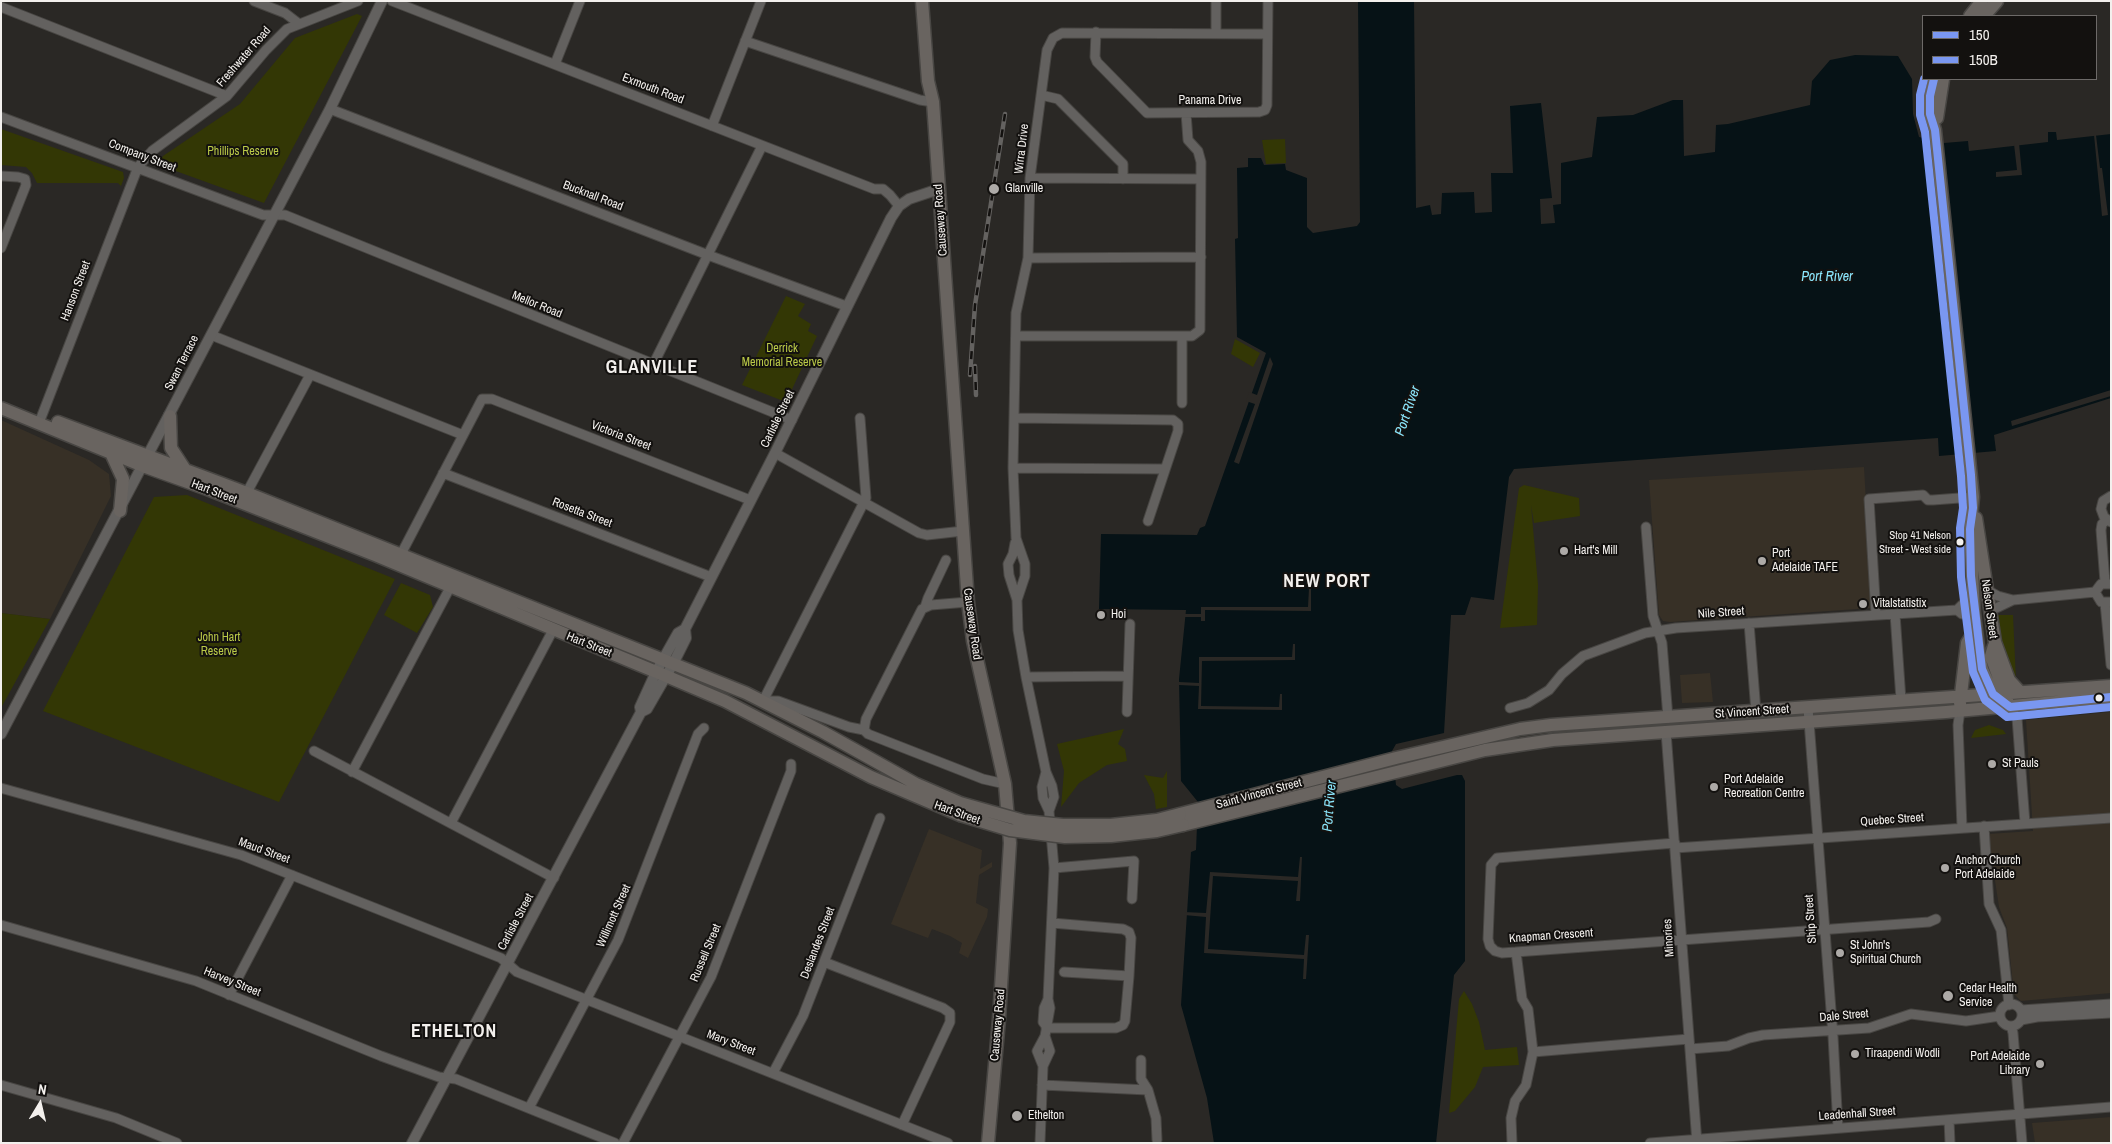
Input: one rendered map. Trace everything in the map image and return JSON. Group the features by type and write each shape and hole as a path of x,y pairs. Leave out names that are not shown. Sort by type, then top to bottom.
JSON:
{"main road":[{"name":"Causeway Road","path":"922,1 928,81 933,102 968,602 973,641 1005,784 1010,843 999,1019 988,1143"},
{"name":"Causeway Road","path":"932,1 936,81 933,102"},
{"path":"1971,15 1982,1"},
{"path":"1985,15 1997,1"},
{"name":"Nelson Street","path":"1934,80 1930,96 1930,114 1936,130"},
{"name":"Nelson Street","path":"1943,80 1936,130 1973,503 1995,642 1991,656 1998,694"},
{"name":"Hart Street","path":"1,400 112,453 186,471 245,498"},
{"name":"Hart Street","path":"1,408 40,419 146,462 245,498 454,582 668,662 763,701 823,732 960,809"},
{"path":"170,416 172,448 186,471"},
{"path":"112,453 123,479 120,511"},
{"name":"Nelson Street","path":"1973,503 1970,529 1973,607 1982,669 1998,694 2010,707"},
{"name":"Hart Street","path":"454,582 553,630 725,701 871,777 960,809 1024,821 1063,825 1111,825 1157,820 1181,820"},
{"path":"1960,711 1967,643 1976,629"},
{"path":"1995,642 2009,680 2020,692"},
{"name":"St Vincent Street","path":"1396,758 1520,729 1551,725 2111,686"},
{"name":"St Vincent Street","path":"1399,773 1504,746 1552,740 1960,711 2111,697"},
{"path":"1666,732 1668,718"},
{"name":"Saint Vincent Street","path":"1181,820 1396,758"},
{"name":"Saint Vincent Street","path":"1181,820 1399,773"}],"street":[{"path":"254,1 285,13 298,23"},
{"name":"Freshwater Road","path":"138,167 152,152 227,96 287,29 298,23 358,1"},
{"name":"Swan Terrace","path":"1,734 170,416 330,108 382,1"},
{"name":"Exmouth Road","path":"392,1 874,189 883,189 899,206"},
{"path":"555,64 580,1"},
{"path":"712,126 761,1"},
{"path":"1216,1 1216,33"},
{"name":"Panama Drive","path":"1096,32 1095,57 1097,62 1147,113 1249,113 1265,110 1267,105 1268,1"},
{"path":"1,7 227,96"},
{"name":"Wirra Drive","path":"1040,1143 1043,1066 1037,1051 1045,1030 1043,1022 1044,1008 1048,999 1054,868 1049,811 1043,798 1042,786 1046,772 1026,677 1018,630 1017,600 1009,575 1008,564 1013,554 1016,538 1013,468 1016,313 1028,258 1030,178 1047,50 1053,38 1062,33 1267,34"},
{"path":"745,41 920,100 933,102"},
{"path":"1041,95 1058,99 1123,164 1123,179"},
{"name":"Bucknall Road","path":"330,108 708,255 846,306"},
{"path":"1016,336 1192,336 1200,330 1201,162 1198,151 1188,140 1186,113"},
{"name":"Company Street","path":"1,117 263,215 274,215"},
{"path":"653,365 762,146"},
{"name":"Hanson Street","path":"40,419 138,167"},
{"path":"1,176 18,177 24,180 26,185 1,248"},
{"path":"1030,178 1201,180"},
{"path":"899,206 917,195 939,189"},
{"name":"Carlisle Street","path":"412,1143 641,712 646,709 661,674 686,638 685,629 792,420 846,306 899,206"},
{"name":"Mellor Road","path":"274,215 285,215 792,420"},
{"path":"1028,258 1201,257"},
{"path":"211,334 463,435 399,559"},
{"path":"1182,336 1182,403"},
{"path":"245,498 310,375"},
{"name":"Victoria Street","path":"463,435 482,399 492,399 750,500"},
{"path":"763,701 864,502 866,495 860,418"},
{"path":"1015,418 1173,420 1178,424 1178,431 1148,521"},
{"path":"775,453 923,534 963,532"},
{"path":"1013,468 1165,469"},
{"name":"Rosetta Street","path":"443,473 711,577"},
{"path":"1876,615 1869,499 1923,495 1928,500 1973,503"},
{"path":"2111,496 2102,505 2102,513 2109,521 2102,524 2101,530 2108,583 2098,586 2095,592 2098,599 2108,602 2111,665"},
{"path":"1646,527 1652,616 1662,643 1668,718"},
{"name":"Wirra Drive","path":"1016,538 1024,564 1025,576 1017,600"},
{"path":"864,730 870,710 919,614 925,607 946,560"},
{"path":"352,772 454,582"},
{"path":"1987,590 1998,596 2013,600"},
{"path":"1990,611 2013,600 2095,592"},
{"path":"925,607 968,602"},
{"name":"Nile Street","path":"1510,708 1528,703 1549,690 1562,674 1583,656 1644,633 1658,630 1957,610 1962,614 1973,607"},
{"path":"1895,614 1901,700"},
{"path":"1127,712 1130,624"},
{"path":"1749,624 1756,712"},
{"path":"451,823 553,630"},
{"path":"1026,677 1127,676"},
{"name":"Hart Street","path":"763,701 778,701 864,730 868,734 983,779 1005,784"},
{"path":"2010,707 2017,718 2025,823"},
{"name":"Ship Street","path":"1808,708 1838,1128"},
{"path":"1960,711 1958,725 1962,828"},
{"name":"Willimott Street","path":"529,1108 618,940 698,734 704,728"},
{"name":"Minories","path":"1666,732 1697,1141"},
{"path":"314,751 554,878"},
{"name":"Russell Street","path":"623,1143 711,978 790,771 791,764"},
{"name":"Maud Street","path":"1,788 241,855 501,958 507,964"},
{"name":"Deslandes Street","path":"773,1073 803,1016 880,818"},
{"name":"Quebec Street","path":"1502,856 1818,838 2111,818"},
{"path":"1984,826 1990,904 2001,930 2009,1004"},
{"name":"Knapman Crescent","path":"1502,856 1493,860 1491,865 1488,939 1490,946 1495,951 1516,952 1936,920"},
{"path":"1054,868 1134,861 1132,899"},
{"path":"229,995 292,875"},
{"path":"1045,1030 1116,1028 1123,1025 1125,1021 1131,938 1129,932 1123,929 1052,924"},
{"name":"Harvey Street","path":"1,925 196,981 399,1063 439,1077 456,1079 615,1143"},
{"path":"1512,1143 1510,1118 1515,1102 1526,1085 1533,1052 1528,1009 1522,999 1516,952"},
{"path":"824,962 943,1008 951,1015 950,1022 902,1125"},
{"name":"Mary Street","path":"507,964 514,971 948,1143"},
{"path":"1064,972 1128,976"},
{"path":"2009,1004 2016,1005 2021,1010 2021,1020 2017,1025 2005,1024 2000,1016 2003,1008 2009,1004"},
{"path":"2021,1010 2111,1004"},
{"path":"2021,1020 2111,1012"},
{"name":"Dale Street","path":"1690,1049 1728,1046 1748,1038 1763,1035 1868,1028 1910,1014 1966,1021 2000,1016"},
{"path":"2011,1026 2022,1143"},
{"path":"1533,1052 1689,1039"},
{"path":"1141,1060 1141,1079 1148,1090 1156,1118 1157,1140"},
{"path":"1,1085 116,1118 177,1143"},
{"path":"1042,1085 1148,1090"},
{"name":"Leadenhall Street","path":"1650,1143 1697,1141 2111,1107"},
{"path":"1949,1120 1950,1143"}],"shaded area":[{"path":"1,420 89,460 109,474 111,496 50,619 1,613"},
{"name":"Port Adelaide TAFE","path":"1864,467 1872,608 1663,621 1659,615 1649,480"},
{"path":"1710,673 1713,702 1682,703 1680,675"},
{"path":"2111,712 2111,993 2021,1001 2014,994 2007,928 1999,907 1988,834 2033,831 2026,720"},
{"path":"929,829 982,850 980,869 992,862 992,867 979,875 976,903 988,909 987,917 968,958 959,953 962,943 950,936 932,929 928,938 891,924"},
{"path":"2111,1117 2111,1143 2035,1143 2032,1123"}],"green space":[{"name":"Phillips Reserve","path":"357,14 362,16 264,203 162,166 160,162 163,156 240,104 295,38"},
{"path":"1,129 123,172 124,178 121,186 118,183 37,183 32,173 26,167 1,165"},
{"path":"1285,139 1286,163 1266,164 1262,140"},
{"name":"Derrick Memorial Reserve","path":"786,296 805,304 798,316 811,324 808,331 817,336 786,402 742,385"},
{"path":"1235,339 1260,353 1253,367 1231,354"},
{"path":"1524,485 1579,498 1580,516 1534,523 1531,505 1538,585 1537,625 1500,628 1519,488"},
{"name":"John Hart Reserve","path":"187,495 395,579 279,802 43,711 154,497"},
{"path":"401,583 430,595 433,607 417,633 384,615"},
{"path":"1,613 50,619 1,708"},
{"path":"1996,615 2013,615 2016,681 2003,657"},
{"path":"1989,725 2003,730 2006,734 1971,738 1975,730"},
{"path":"1124,729 1118,744 1125,749 1127,761 1107,765 1079,783 1061,807 1064,771 1057,744"},
{"path":"1167,771 1167,807 1156,809 1154,794 1144,775 1163,778"},
{"path":"1464,991 1472,1004 1479,1022 1485,1050 1517,1047 1519,1065 1483,1067 1475,1087 1455,1111 1449,1113 1459,999"}],"water":[{"name":"Port River","path":"1358,1 1414,1 1416,208 1430,205 1432,215 1441,214 1442,193 1474,192 1475,213 1492,212 1491,173 1513,173 1510,106 1541,103 1552,198 1540,199 1541,224 1555,223 1553,205 1561,204 1561,163 1592,157 1597,117 1633,115 1673,100 1683,100 1684,156 1715,152 1716,125 1728,124 1810,105 1812,81 1830,60 1855,55 1898,56 1912,79 1913,114 1919,137 1944,143 1968,141 1969,151 2048,142 2048,132 2056,132 2057,140 2111,134 2111,398 1994,435 1996,451 1939,456 1938,438 1514,469 1509,477 1494,600 1471,597 1465,615 1451,615 1444,733 1396,744 1392,751 1396,785 1402,789 1457,775 1462,775 1465,781 1465,961 1454,975 1436,1143 1214,1143 1207,1098 1181,1005 1191,852 1196,850 1198,802 1181,781 1179,679 1186,610 1099,609 1101,534 1197,535 1200,528 1205,526 1266,353 1237,337 1235,239 1238,238 1237,168 1248,167 1248,158 1261,158 1264,165 1285,164 1286,170 1307,178 1307,227 1313,233 1357,226 1360,222"}],"pier":[{"path":"2094,135 2096,135 2100,168 2102,168 2108,215 2102,216"},
{"path":"2019,143 2022,175 1996,177 1996,172 2017,170 2014,144"},
{"path":"1270,357 1273,364 1239,464 1234,462 1255,404 1246,401 1249,392 1257,395"},
{"path":"2111,390 2111,396 2012,426 2011,421"},
{"path":"1309,588 1311,588 1311,611 1205,610 1205,621 1201,621 1201,617 1185,617 1185,614 1201,614 1201,607 1308,607"},
{"path":"1293,644 1295,644 1295,660 1202,661 1201,706 1279,707 1280,694 1282,694 1282,710 1198,709 1199,686 1179,685 1179,682 1199,683 1199,657 1292,657"},
{"path":"1300,857 1302,857 1300,901 1296,901 1298,881 1213,876 1208,949 1304,955 1306,935 1309,935 1306,979 1303,979 1304,959 1204,953 1206,917 1184,915 1184,912 1206,913 1210,872 1298,877"}],"railway":[{"path":"970,375 975,305 1005,114"},
{"path":"975,366 976,395"}],"transit line":[{"name":"150B","path":"1924,80 1920,95 1920,115 1925,132 1961,476 1963,508 1960,528 1961,577 1973,672 1985,700 2007,717 2111,707"},
{"name":"150","path":"1934,80 1930,96 1930,114 1935,130 1971,475 1973,508 1970,529 1971,576 1982,669 1993,694 2010,707 2111,697"}],"place":[{"name":"Glanville","path":"994,189"},
{"name":"Stop 41 Nelson Street - West side","path":"1960,542"},
{"name":"Hart's Mill","path":"1564,551"},
{"name":"Port Adelaide TAFE","path":"1762,561"},
{"name":"Vitalstatistix","path":"1863,604"},
{"name":"Hoi","path":"1101,615"},
{"name":"St Pauls","path":"1992,764"},
{"name":"Port Adelaide Recreation Centre","path":"1714,787"},
{"name":"Anchor Church Port Adelaide","path":"1945,868"},
{"name":"St John's Spiritual Church","path":"1840,953"},
{"name":"Cedar Health Service","path":"1948,996"},
{"name":"Tiraapendi Wodli","path":"1855,1054"},
{"name":"Port Adelaide Library","path":"2040,1064"},
{"name":"Ethelton","path":"1017,1116"}],"district":[{"name":"GLANVILLE","path":"652,368"},
{"name":"NEW PORT","path":"1327,582"},
{"name":"ETHELTON","path":"454,1032"}]}
